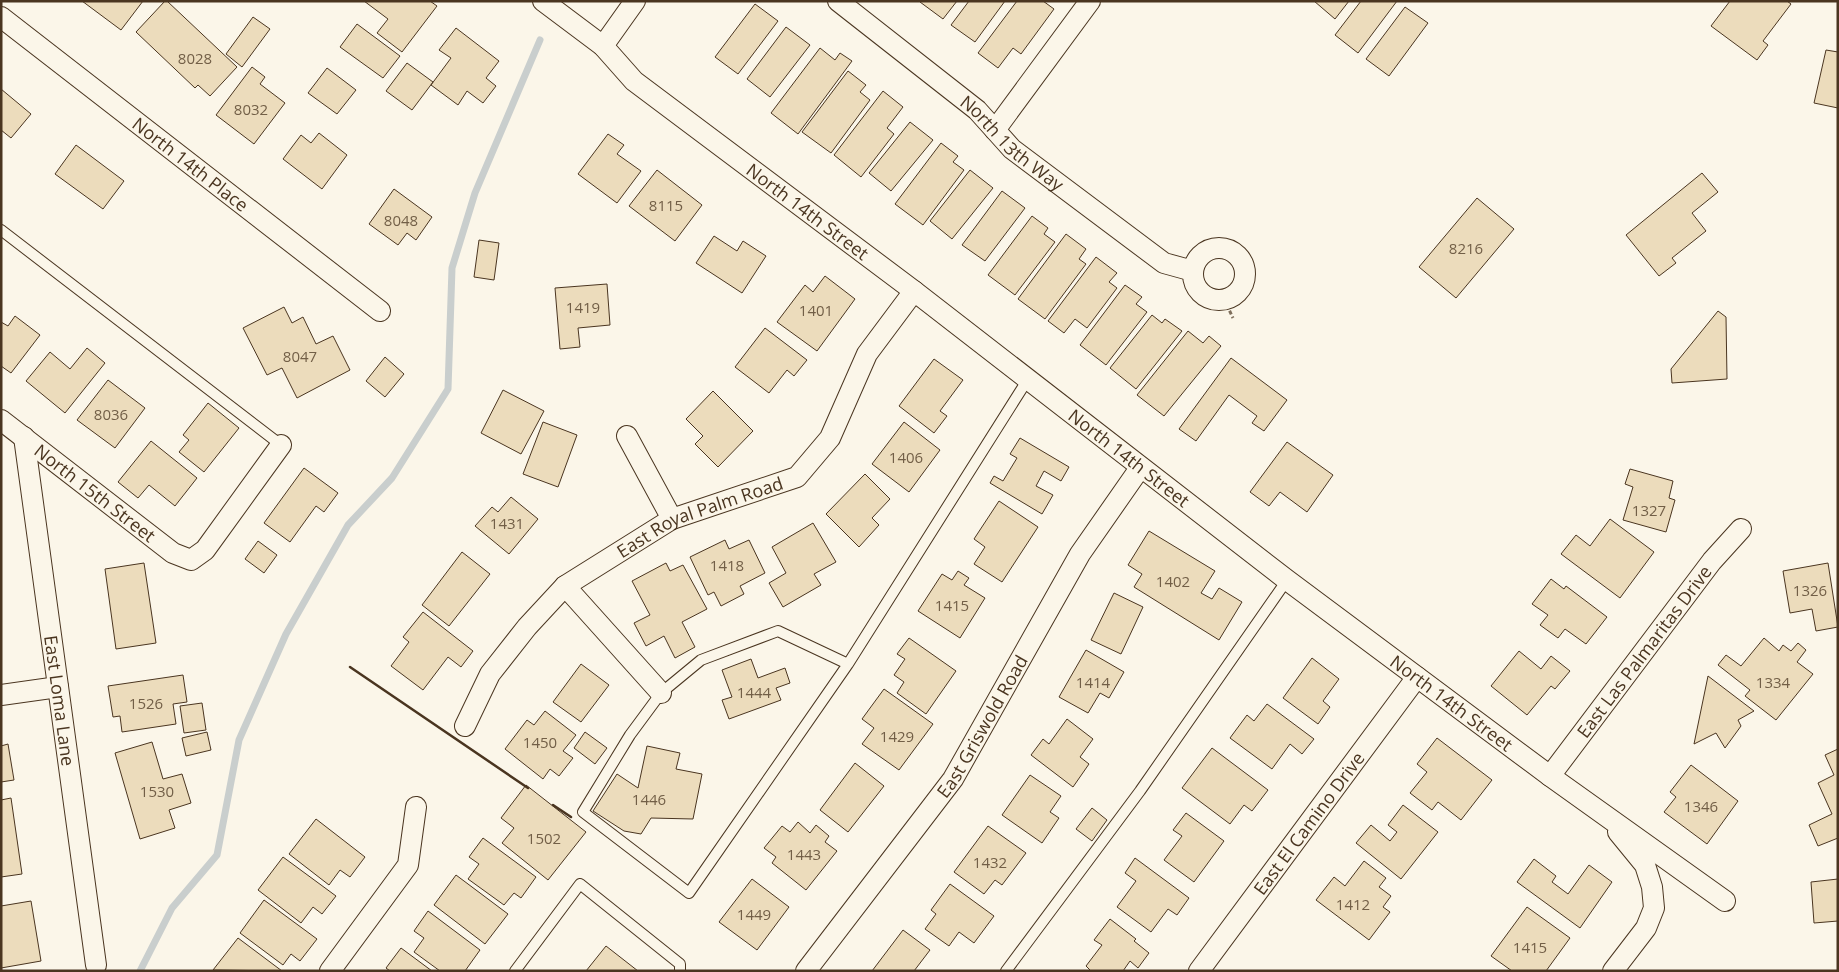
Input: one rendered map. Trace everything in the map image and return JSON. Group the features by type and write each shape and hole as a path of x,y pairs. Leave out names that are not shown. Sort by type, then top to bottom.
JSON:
{"street":[{"name":"North 14th Street","path":"543,1 603,46 634,81 914,290 1140,468 1287,580 1550,776 1725,901"},
{"path":"603,46 635,1"},
{"name":"North 13th Way","path":"838,1 977,110 1012,149 1164,263 1193,271"},
{"path":"995,130 1090,1"},
{"name":"North 14th Place","path":"1,18 380,311"},
{"path":"1214,248 1221,248 1236,254 1242,260 1244,268 1243,284 1232,296 1224,299 1216,300 1201,293 1193,279 1195,263 1200,256 1214,248"},
{"name":"East Royal Palm Road","path":"465,726 490,674 527,627 565,586 672,519 797,477 830,438 867,354 914,290"},
{"name":"North 15th Street","path":"1,420 173,553 191,560 205,550 281,445"},
{"path":"626,436 672,519"},
{"name":"East Loma Lane","path":"24,438 96,965"},
{"name":"East Griswold Road","path":"806,971 953,779 1080,554 1140,468"},
{"name":"East Las Palmaritas Drive","path":"1550,776 1712,561 1741,529"},
{"path":"565,586 661,693"},
{"name":"East El Camino Drive","path":"1200,971 1417,677"},
{"path":"1,695 58,687"},
{"path":"330,971 408,865 416,807"},
{"path":"1597,808 1645,865 1652,887 1654,908 1646,928 1613,971"}],"lane":[{"path":"1,230 281,445"},
{"path":"848,664 778,631 701,660 661,693 630,735 582,812 689,892 848,664 1028,379"},
{"path":"1006,971 1140,791 1287,580"},
{"path":"515,971 580,884 680,964 680,971"}],"path":[{"path":"1224,299 1233,318"}],"building":[{"path":"82,1 143,1 121,30"},
{"path":"165,1 237,67 210,96 198,85 195,88 136,32"},
{"path":"364,1 430,1 437,6 402,52 377,33 388,19"},
{"path":"921,1 957,1 943,19"},
{"path":"969,1 1005,1 975,42 951,25"},
{"path":"1017,1 1043,1 1054,9 1021,54 1013,48 998,68 978,53"},
{"path":"1314,1 1349,1 1335,19"},
{"path":"1361,1 1397,1 1358,53 1335,35"},
{"path":"1730,1 1787,1 1791,4 1763,41 1768,45 1757,60 1711,26"},
{"path":"755,4 778,21 738,74 715,57"},
{"path":"1405,7 1428,23 1389,76 1366,59"},
{"path":"253,17 270,29 242,67 226,54"},
{"path":"357,24 400,56 383,78 340,47"},
{"path":"786,27 810,45 770,97 747,79"},
{"path":"456,28 499,61 486,78 496,86 483,103 467,91 458,105 431,85 451,58 439,50"},
{"path":"820,48 835,60 840,53 852,61 798,134 771,113"},
{"path":"1826,50 1838,52 1838,108 1814,103"},
{"path":"407,63 433,82 412,110 386,91"},
{"path":"252,67 265,77 260,84 285,103 254,144 216,115"},
{"path":"327,68 356,90 337,114 308,93"},
{"path":"848,71 866,85 860,92 870,100 831,153 802,132"},
{"path":"1,89 31,114 11,138 1,130"},
{"path":"883,91 903,107 887,128 894,134 861,177 834,155"},
{"path":"910,122 933,140 891,191 869,173"},
{"path":"319,133 347,155 322,189 283,159 301,135 311,143"},
{"path":"608,134 624,145 617,154 641,171 617,203 578,174"},
{"path":"941,143 958,156 953,162 964,170 923,225 895,204"},
{"path":"76,145 124,181 103,209 55,174"},
{"path":"657,170 702,205 675,241 629,206"},
{"path":"970,170 993,188 952,239 930,221"},
{"path":"1702,173 1718,192 1692,213 1706,231 1672,258 1676,263 1659,276 1626,235"},
{"path":"394,189 432,217 416,240 407,233 398,245 369,224"},
{"path":"1002,191 1025,208 985,261 962,245"},
{"path":"1477,198 1514,229 1456,298 1419,267"},
{"path":"1032,216 1048,228 1044,234 1055,242 1015,295 988,275"},
{"path":"1066,234 1086,249 1079,259 1086,264 1045,319 1018,299"},
{"path":"714,236 737,251 743,241 766,256 742,293 696,263"},
{"path":"479,240 499,243 494,280 474,277"},
{"path":"1096,257 1117,273 1109,282 1117,288 1087,328 1075,319 1064,333 1048,321"},
{"path":"825,276 855,299 817,351 777,322 805,285 813,292"},
{"path":"607,284 610,325 578,328 580,347 560,349 555,288"},
{"path":"1125,285 1142,297 1136,304 1147,312 1106,365 1080,345"},
{"path":"284,307 292,323 303,317 316,344 333,336 350,370 297,398 282,368 267,375 243,328"},
{"path":"1718,311 1726,317 1727,379 1672,383 1671,369"},
{"path":"1152,315 1162,323 1165,319 1182,331 1136,389 1110,368"},
{"path":"15,316 40,335 11,373 1,366 1,322 8,326"},
{"path":"765,328 807,360 794,376 787,370 769,393 735,367"},
{"path":"1188,331 1203,343 1209,336 1221,346 1164,416 1137,395"},
{"path":"87,348 105,363 65,413 26,381 50,352 70,369"},
{"path":"385,357 404,374 385,397 366,381"},
{"path":"1231,358 1287,400 1264,431 1252,423 1257,416 1229,395 1196,441 1179,429"},
{"path":"934,359 963,380 940,411 947,416 934,433 899,406"},
{"path":"108,380 145,408 115,448 77,420"},
{"path":"503,390 544,411 521,454 481,433"},
{"path":"713,391 753,431 718,467 695,444 703,436 686,419"},
{"path":"208,403 239,428 204,472 179,452 189,440 183,435"},
{"path":"543,422 577,435 558,487 523,474"},
{"path":"904,422 940,450 909,492 872,464"},
{"path":"1020,438 1069,467 1061,481 1044,471 1036,486 1053,495 1042,514 990,483 994,476 1003,481 1017,458 1010,454"},
{"path":"151,441 197,478 175,506 149,485 138,498 118,482"},
{"path":"1287,442 1333,475 1307,512 1280,492 1269,506 1250,492"},
{"path":"304,468 338,493 324,512 316,506 290,542 264,523"},
{"path":"1630,469 1673,481 1669,498 1675,500 1666,532 1623,520 1633,487 1625,484"},
{"path":"865,474 890,499 872,518 879,525 859,547 826,514"},
{"path":"511,497 538,519 509,554 475,526 492,507 498,512"},
{"path":"999,501 1038,527 1002,582 974,564 985,547 974,539"},
{"path":"1610,519 1654,552 1620,598 1561,554 1576,535 1590,546"},
{"path":"813,523 836,562 814,574 821,585 783,607 769,583 786,573 772,547"},
{"path":"1149,531 1215,571 1201,593 1212,599 1219,588 1242,602 1219,640 1134,587 1142,574 1128,565"},
{"path":"725,540 729,549 749,540 765,573 740,586 744,594 721,606 714,592 708,595 690,557"},
{"path":"258,541 277,555 264,573 245,559"},
{"path":"462,552 490,574 449,626 422,605"},
{"path":"144,563 156,643 116,649 105,569"},
{"path":"666,563 670,571 683,565 707,609 682,622 695,647 675,658 664,636 646,646 634,623 650,615 632,581"},
{"path":"1828,563 1838,627 1816,631 1812,609 1790,613 1783,571"},
{"path":"958,571 969,578 964,585 985,598 960,638 918,611 942,574 952,580"},
{"path":"1551,579 1564,589 1566,586 1607,617 1586,644 1565,629 1558,638 1540,625 1548,615 1532,604"},
{"path":"1114,593 1143,607 1121,654 1091,640"},
{"path":"423,612 473,651 461,667 448,657 423,690 391,666 409,642 403,637"},
{"path":"909,638 956,671 926,714 897,693 904,682 894,675 905,659 897,654"},
{"path":"1764,638 1779,651 1783,645 1791,651 1798,643 1806,650 1797,662 1813,674 1776,720 1745,696 1750,690 1718,665 1726,655 1741,666"},
{"path":"1086,650 1124,672 1109,698 1100,693 1088,713 1059,697"},
{"path":"1519,651 1541,669 1551,656 1570,671 1555,689 1551,686 1527,715 1491,686"},
{"path":"1312,658 1339,679 1323,701 1330,707 1318,724 1283,698"},
{"path":"751,659 758,678 785,668 790,683 776,688 781,700 729,719 722,700 732,697 722,670"},
{"path":"581,664 609,685 581,722 553,702"},
{"path":"183,675 187,702 173,704 176,724 122,732 120,716 113,717 108,686"},
{"path":"1708,676 1754,711 1738,720 1741,726 1725,748 1716,733 1694,744"},
{"path":"884,689 933,724 899,770 862,744 874,728 862,719"},
{"path":"202,703 206,730 184,733 180,706"},
{"path":"1267,704 1314,739 1302,754 1290,744 1272,769 1230,738 1247,715 1254,721"},
{"path":"545,711 576,735 563,751 573,758 559,776 550,769 543,779 505,749 527,720 534,725"},
{"path":"1067,719 1093,739 1080,757 1089,764 1073,787 1031,755 1043,739 1049,744"},
{"path":"207,732 211,750 186,756 182,738"},
{"path":"585,732 607,748 595,764 574,748"},
{"path":"1437,738 1492,780 1461,820 1438,802 1432,810 1410,793 1427,772 1417,764"},
{"path":"152,742 163,779 182,774 191,803 169,810 175,828 140,839 115,753"},
{"path":"8,744 14,780 1,782 1,746"},
{"path":"647,746 680,753 676,769 702,774 693,819 651,818 641,834 624,831 593,811 617,774 638,788"},
{"path":"1212,748 1268,790 1252,811 1244,805 1230,824 1182,788"},
{"path":"1838,749 1838,838 1818,846 1809,825 1832,814 1818,783 1834,775 1825,755"},
{"path":"855,763 884,786 848,832 820,810"},
{"path":"1691,765 1738,801 1707,844 1664,812 1676,797 1670,792"},
{"path":"1030,775 1061,796 1050,812 1059,818 1042,843 1002,815"},
{"path":"526,785 586,832 548,880 502,843 514,828 501,818"},
{"path":"11,798 22,874 1,877 1,800"},
{"path":"1403,805 1438,832 1401,879 1356,843 1371,825 1390,841 1397,832 1388,825"},
{"path":"1092,808 1107,820 1092,841 1076,829"},
{"path":"1186,813 1224,841 1194,882 1164,860 1182,836 1173,830"},
{"path":"316,819 365,857 350,877 340,870 329,885 289,854"},
{"path":"798,822 810,833 816,825 829,836 825,842 837,851 806,890 772,863 776,857 764,848 782,826 790,832"},
{"path":"988,826 1026,853 1002,885 995,880 984,894 954,872"},
{"path":"483,838 536,877 521,898 514,893 504,905 468,879 479,864 469,857"},
{"path":"283,857 336,896 322,914 313,907 301,923 258,890"},
{"path":"1135,858 1189,898 1177,915 1168,909 1151,932 1117,907 1136,881 1125,873"},
{"path":"1534,859 1556,876 1552,882 1568,894 1589,865 1612,882 1580,928 1517,882"},
{"path":"1364,861 1386,878 1379,887 1391,896 1383,907 1390,912 1369,940 1316,900 1334,877 1345,886"},
{"path":"456,875 508,914 485,944 434,905"},
{"path":"752,879 789,907 757,950 719,922"},
{"path":"1838,879 1838,921 1814,923 1811,882"},
{"path":"950,884 994,916 974,943 959,932 949,946 925,929 936,914 931,910"},
{"path":"264,900 317,939 300,961 291,954 283,965 240,933"},
{"path":"31,901 41,961 1,968 1,906"},
{"path":"1527,907 1570,938 1546,971 1512,971 1491,956"},
{"path":"428,911 480,950 465,971 440,971 414,952 424,938 414,931"},
{"path":"1110,919 1136,939 1134,941 1149,953 1138,968 1130,961 1123,971 1091,971 1086,966 1102,945 1094,940"},
{"path":"903,930 930,950 914,971 872,971"},
{"path":"238,938 282,971 213,970"},
{"path":"606,946 638,971 586,971"},
{"path":"401,948 432,971 390,971 386,968"}],"waterway":[{"path":"140,971 172,908 217,855 239,740 286,634 348,525 392,478 448,389 452,268 475,193 540,40"}],"wall":[{"path":"350,667 528,788"},
{"path":"553,805 571,817"}]}
